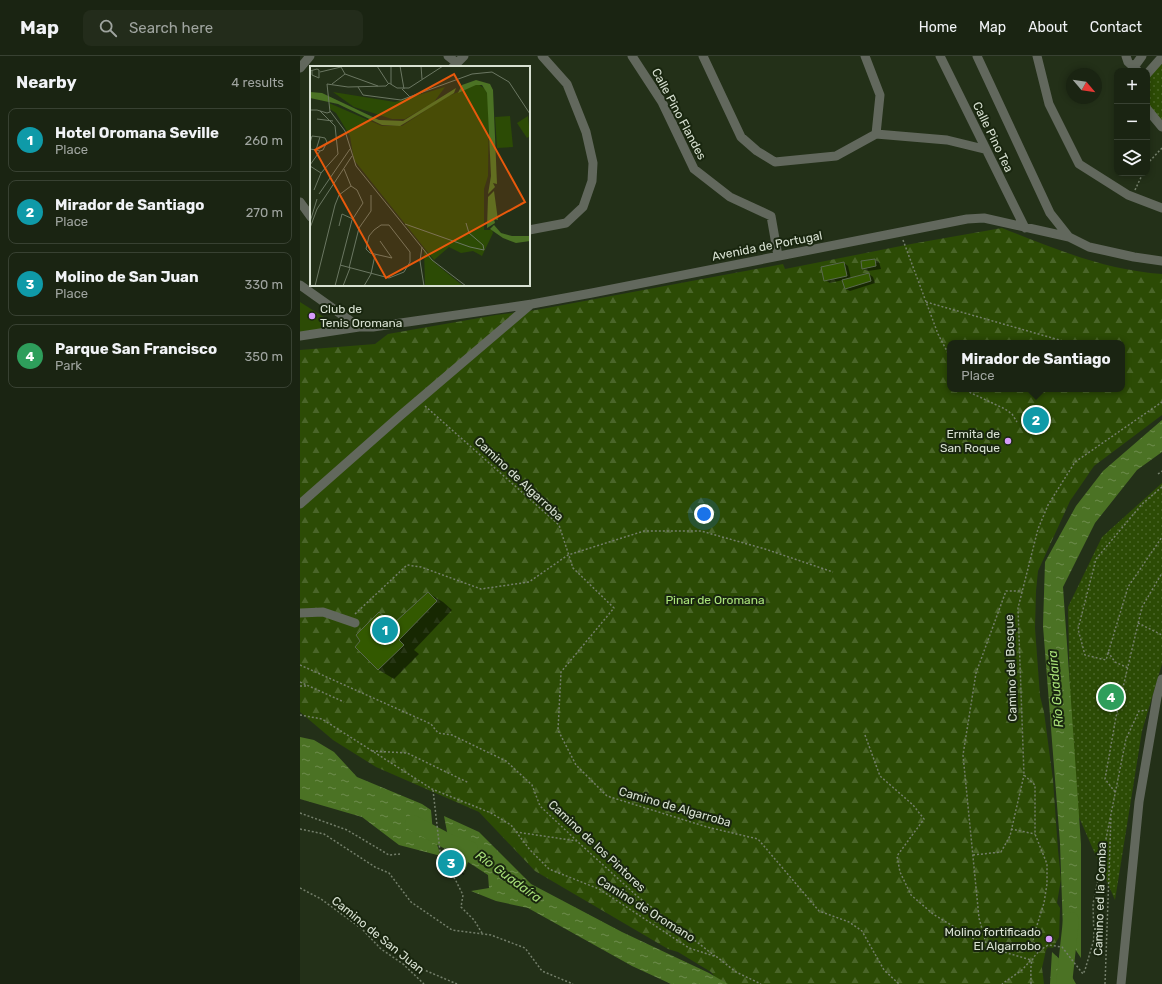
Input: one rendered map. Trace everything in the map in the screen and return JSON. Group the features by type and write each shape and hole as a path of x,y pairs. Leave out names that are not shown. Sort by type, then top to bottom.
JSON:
{"street":[{"path":"300,68 310,56"},
{"path":"448,56 455,65 464,56"},
{"path":"530,230 566,223 583,208 592,180 593,163 586,132 567,84 542,56"},
{"name":"Calle Pino Flandes","path":"632,56 662,102 694,169 730,197 770,216 778,256"},
{"path":"703,56 740,137 757,151 775,162 836,156 876,134 947,140 984,149"},
{"path":"864,56 880,95 876,134"},
{"name":"Calle Pino Tea","path":"940,56 984,149 1025,228"},
{"path":"977,56 1050,214 1068,237"},
{"path":"1037,56 1049,104 1079,164 1132,197 1162,208"},
{"path":"1126,56 1128,62 1135,68"},
{"path":"1136,68 1142,56"},
{"path":"1150,71 1161,60"},
{"path":"1150,112 1162,127"},
{"path":"300,202 310,216"},
{"name":"Avenida de Portugal","path":"300,336 359,326 373,327 532,304 967,219 984,218 1068,237 1089,247 1134,257 1162,260"},
{"path":"300,285 359,326"},
{"path":"300,504 418,400 532,304"},
{"path":"300,613 323,612 351,622"},
{"path":"1121,984 1138,802 1155,708 1162,679"}],"path":[{"path":"1150,161 1162,148"},
{"path":"1132,197 1141,176"},
{"path":"900,231 938,334 947,351"},
{"path":"926,302 1059,340"},
{"path":"969,392 1012,414 1017,422"},
{"name":"Camino de Algarroba","path":"418,400 559,525 573,568 614,608 561,672 558,730 576,765 607,796 707,827 758,839 819,910 849,922 862,931 884,970 899,984"},
{"name":"Camino del Bosque","path":"973,855 1001,852 1011,829 1024,774 1018,608 1038,529 1048,505 1075,462 1162,402"},
{"path":"1158,474 1162,471"},
{"path":"1162,487 1142,504 1096,559 1078,630 1085,655 1106,660 1128,587 1162,537"},
{"path":"351,622 407,565 420,567 481,589 529,582 568,555 644,531 701,531 764,549 833,572"},
{"path":"1116,792 1105,779 1116,717 1142,607 1162,573"},
{"path":"987,947 979,918 964,755 976,672 1006,591 1022,591"},
{"path":"1138,623 1162,635"},
{"path":"1108,652 1115,662 1128,668"},
{"name":"Camino de los Pintores","path":"300,665 431,724 438,733 452,735 506,761 532,785 540,806 577,841 637,896 717,957"},
{"path":"300,682 344,702"},
{"path":"300,686 307,686"},
{"path":"1002,984 1022,970 1036,952 1048,945 1062,947 1083,974 1094,940 1093,904 1126,739 1139,711 1155,708"},
{"name":"Camino de Oromano","path":"300,715 322,719 370,751 432,789 491,814 511,825 530,850 549,868 599,889 688,948 717,957 736,972 761,984"},
{"path":"865,735 880,776 913,805 924,819 897,856 900,872 911,895 933,914 987,947 1031,960"},
{"path":"370,751 407,753 469,783"},
{"path":"1024,774 1035,785 1035,834 1047,864 1047,884 1044,903 1033,938 1036,952"},
{"path":"432,789 441,860 455,879 462,895 461,907 474,920 482,933"},
{"path":"300,814 347,830 389,855 400,854"},
{"name":"Camino ed la Comba","path":"1105,984 1111,814"},
{"path":"300,829 324,834 375,867 389,873 411,902 452,930 491,935 525,948 542,971 573,984"},
{"path":"1011,829 1035,834"},
{"path":"516,832 577,841"},
{"name":"Camino de San Juan","path":"300,888 321,899 338,912 403,964 424,984"},
{"path":"1031,960 1031,984"},
{"path":"403,964 415,966 457,984"}],"green space":[{"path":"1162,64 1162,127 1150,113 1150,72"},
{"name":"Pinar de Oromana","path":"1002,228 1061,251 1100,263 1141,272 1162,274 1162,415 1094,466 1070,501 1038,571 1035,628 1040,696 1044,712 1053,780 1061,879 1057,903 1060,908 1059,937 1053,948 1048,947 1046,950 1042,968 1044,984 726,984 717,979 711,972 678,952 668,949 535,871 479,812 376,767 333,740 300,712 300,350 375,344 388,334 496,315 536,310 783,264 785,269"},
{"name":"Club de Tenis Oromana","path":"300,302 346,331 300,340"},
{"path":"1162,483 1162,664 1142,731 1115,900 1072,801 1068,607 1102,537"}],"water":[{"path":"1162,420 1162,452 1137,470 1095,523 1063,587 1081,844 1081,958 1063,931 1060,843 1043,626 1045,562 1076,506 1103,471"},
{"path":"300,737 314,740 334,752 357,777 422,804 431,810 433,833 441,856 399,845 362,817 300,799"},
{"path":"444,816 479,832 531,884 622,932 709,973 728,984 671,984 632,966 528,908 496,901 471,891 489,888 488,875 468,862 464,874 449,842"},
{"path":"1052,952 1065,964 1076,984 1050,984"}],"building":[{"path":"875,259 876,266 862,269 861,261"},
{"path":"844,262 847,276 824,281 821,267"},
{"path":"869,273 871,281 845,289 842,280"},
{"path":"428,592 437,601 399,640 404,645 378,670 355,647 360,641 356,635 379,612 393,624"},
{"path":"445,848 452,850 449,859 462,866 459,873 448,866 446,872 441,855 443,856 442,852"}],"waterway":[{"name":"Río Guadaíra","path":"413,823 449,842 470,849"},
{"name":"Río Guadaíra","path":"1064,984 1071,920"}],"place":[{"name":"Club de Tenis Oromana","path":"312,316"},
{"name":"Mirador de Santiago","path":"1036,420"},
{"name":"Ermita de San Roque","path":"1008,441"},
{"name":"Hotel Oromana Seville","path":"385,630"},
{"name":"Parque San Francisco","path":"1111,697"},
{"name":"Molino de San Juan","path":"451,863"},
{"name":"Molino fortificado El Algarrobo","path":"1049,939"}]}
